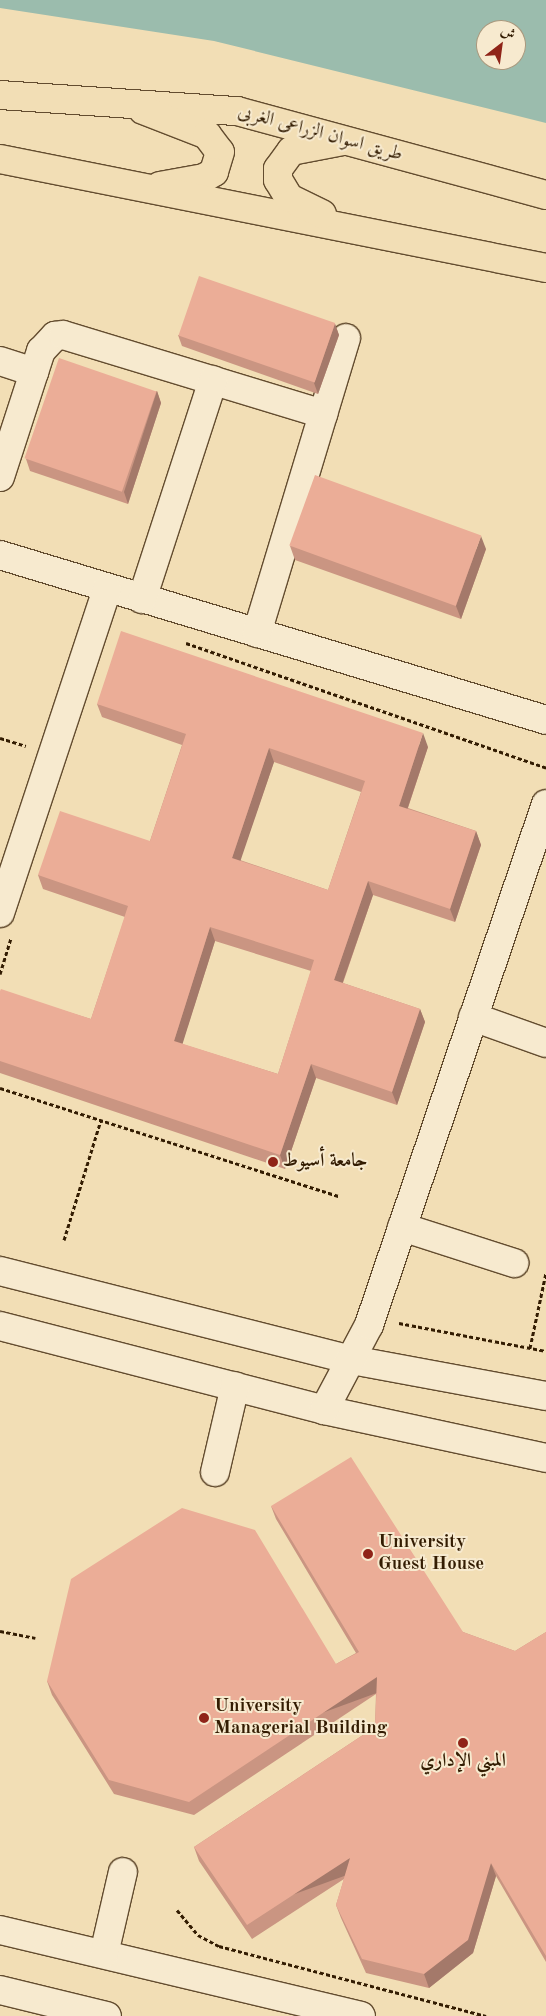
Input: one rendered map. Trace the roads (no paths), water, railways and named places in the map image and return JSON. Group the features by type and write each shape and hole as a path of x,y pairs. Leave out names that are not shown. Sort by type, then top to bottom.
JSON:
{"main road":[{"name":"طريق اسوان الزراعى الغربى","path":"0,94 237,111 546,195"},
{"path":"122,103 207,135 220,152 214,172 204,178 144,189"},
{"path":"346,227 289,198 278,180 278,169 291,151 349,140"},
{"path":"0,159 546,268"}],"lane":[{"path":"0,477 44,345 63,335 323,414"},
{"path":"257,633 346,338"},
{"path":"0,361 34,372"},
{"path":"142,599 213,380"},
{"path":"2,562 142,599 546,720"},
{"path":"6,925 107,589"},
{"path":"324,1410 352,1360 372,1318 546,804"},
{"path":"474,1017 546,1042"},
{"path":"402,1227 514,1263"},
{"path":"0,1272 352,1360 546,1396"},
{"path":"0,1326 324,1410 546,1458"},
{"path":"215,1472 234,1386"},
{"path":"104,1954 123,1872"},
{"path":"0,1930 361,2016"},
{"path":"0,1990 107,2016"}],"place":[{"name":"جامعة أسيوط","path":"273,1162"},
{"name":"University Guest House","path":"368,1554"},
{"name":"University Managerial Building","path":"204,1718"},
{"name":"المبني الإداري","path":"463,1743"}]}
